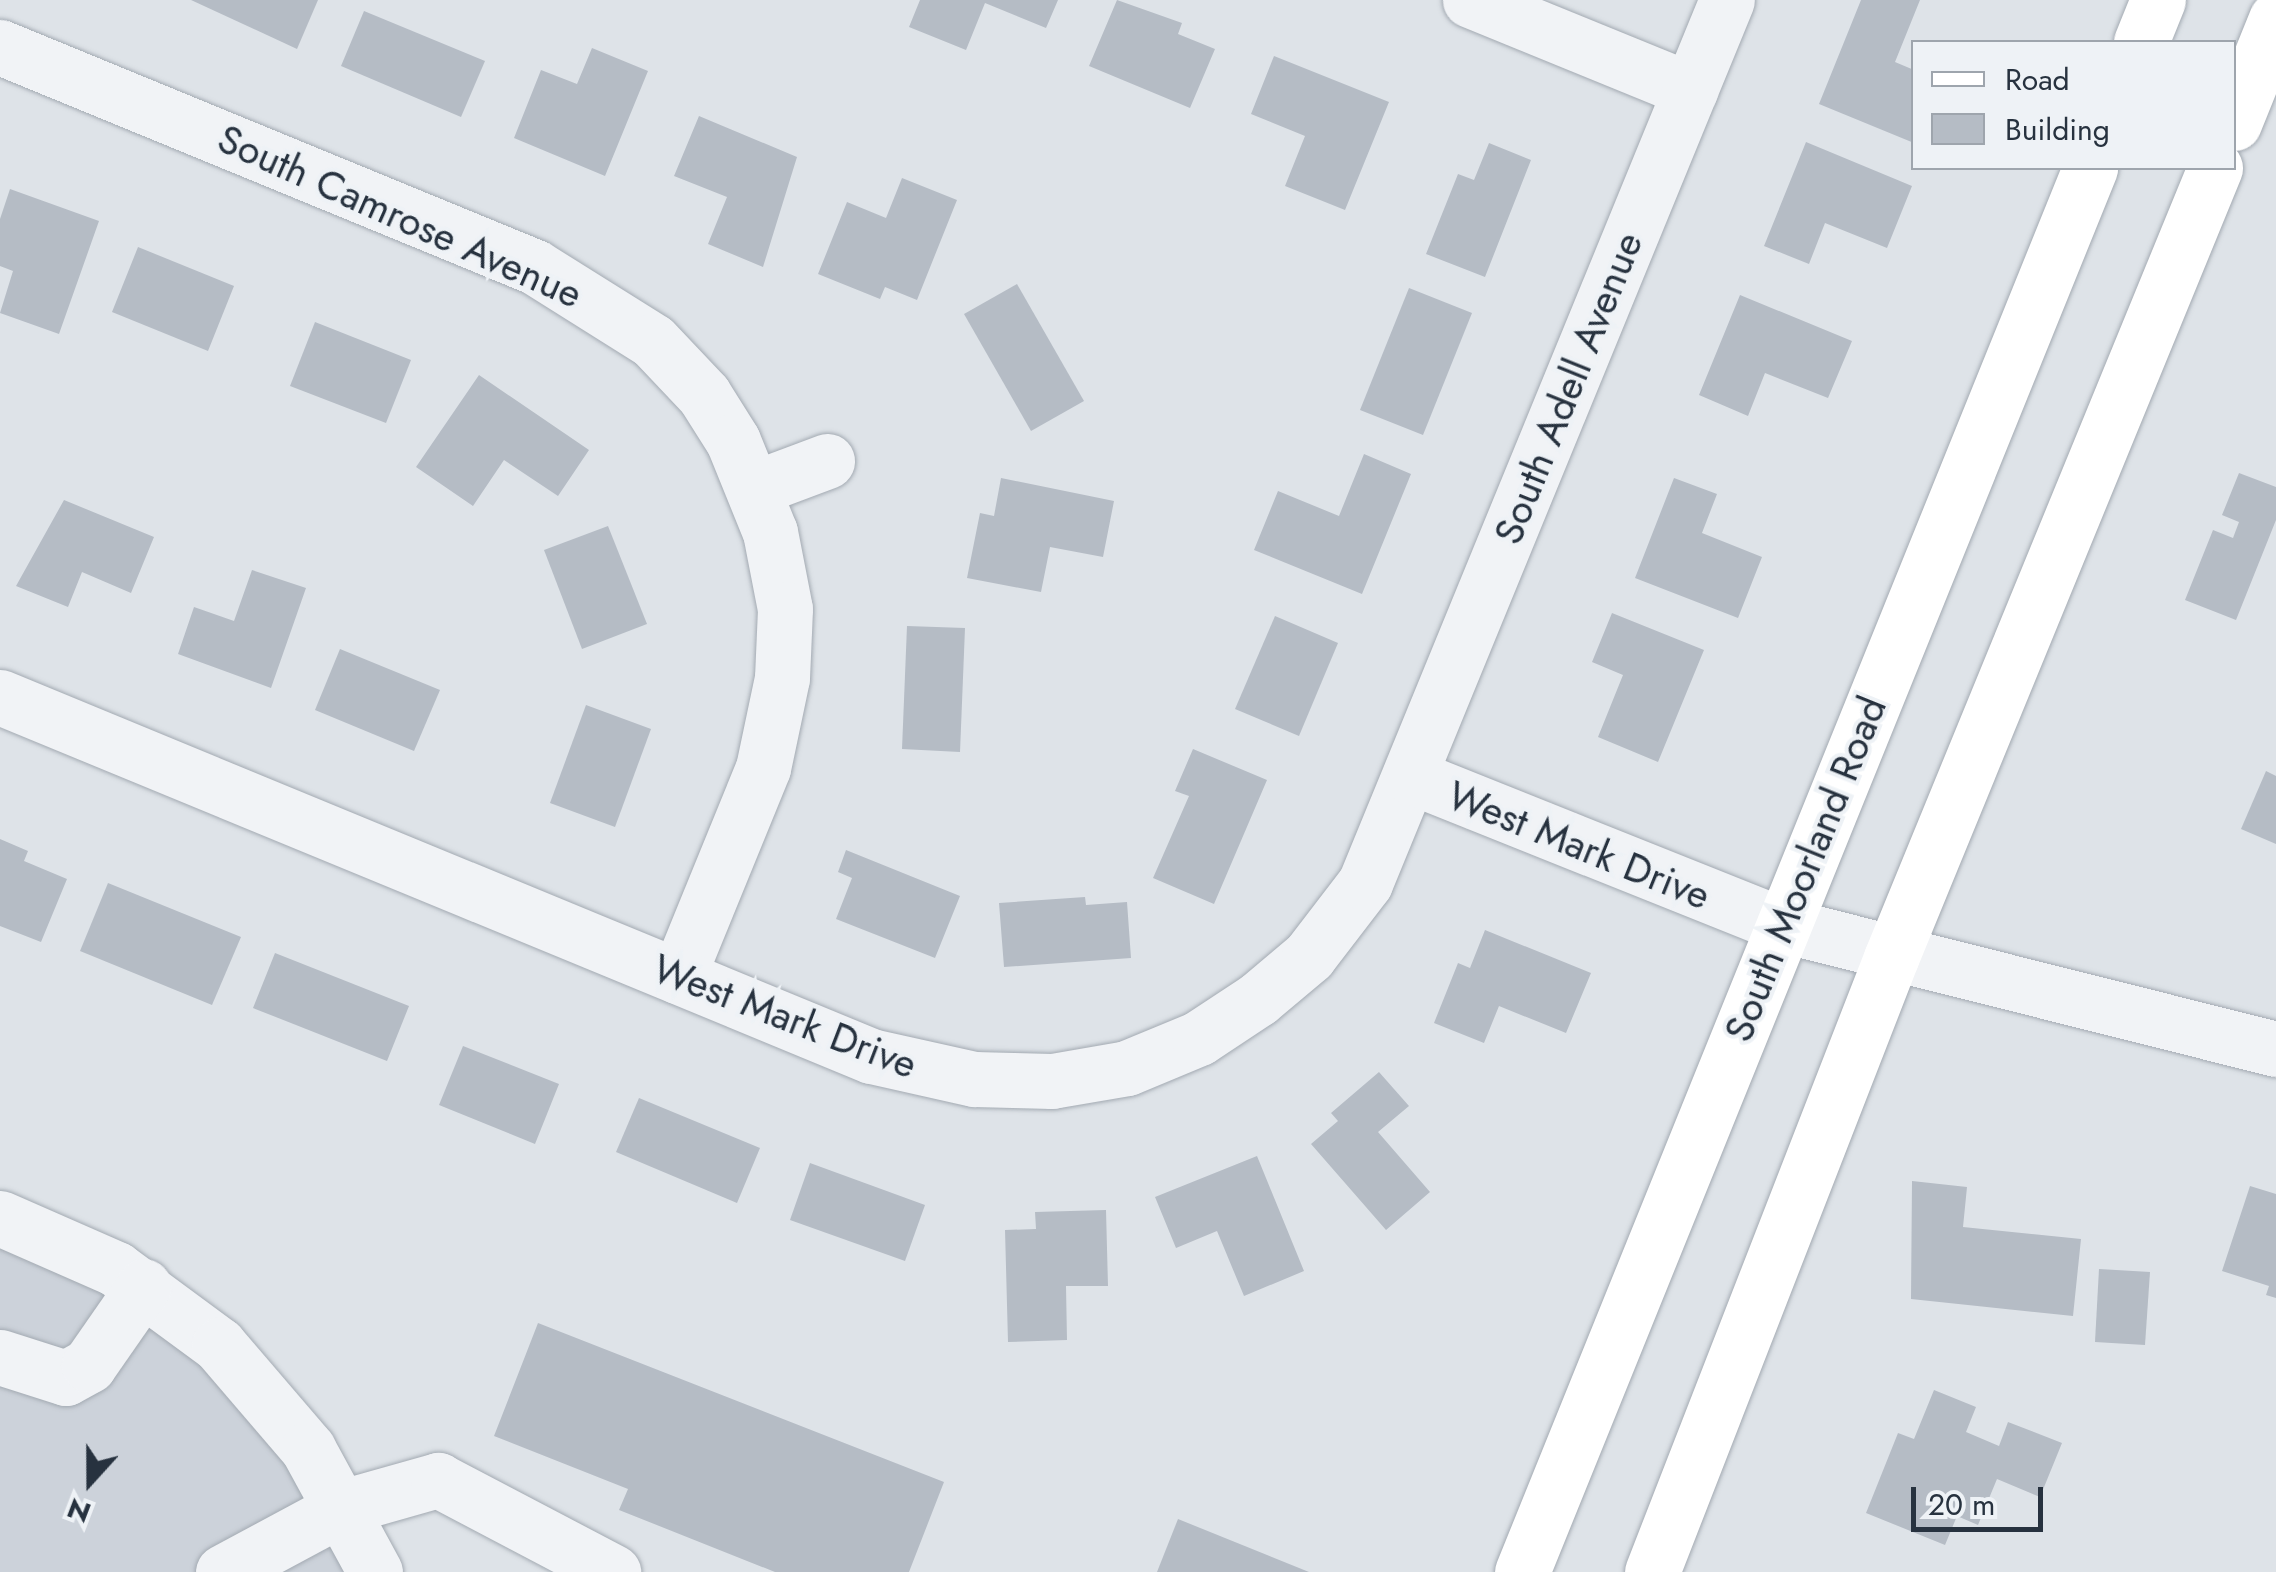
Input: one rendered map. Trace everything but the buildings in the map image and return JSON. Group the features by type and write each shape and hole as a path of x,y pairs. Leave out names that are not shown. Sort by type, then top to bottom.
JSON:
{"main road":[{"path":"2142,40 2158,0"},
{"path":"2236,118 2276,19"},
{"name":"South Moorland Road","path":"1522,1572 2089,170"},
{"path":"1652,1572 1891,958 2214,170"}],"street":[{"path":"1470,0 1690,90"},
{"name":"South Adell Avenue","path":"1410,776 1727,0"},
{"name":"South Camrose Avenue","path":"0,47 583,292 653,341 704,395 754,488 785,609 782,678 763,768 678,976"},
{"path":"754,488 827,461"},
{"name":"West Mark Drive","path":"0,697 678,976 927,1072 1052,1081 1127,1068 1199,1038 1309,956 1365,883 1410,776 1783,925 1891,958 2276,1049"},
{"path":"0,1218 64,1242 144,1286 260,1386 346,1506 375,1572"},
{"path":"0,1358 66,1378 89,1366 144,1286"},
{"path":"223,1572 346,1506 438,1480 527,1520 613,1572"},
{"path":"527,1520 551,1572"}],"shaded area":[{"path":"0,1218 219,1345 375,1572 0,1572"}]}
